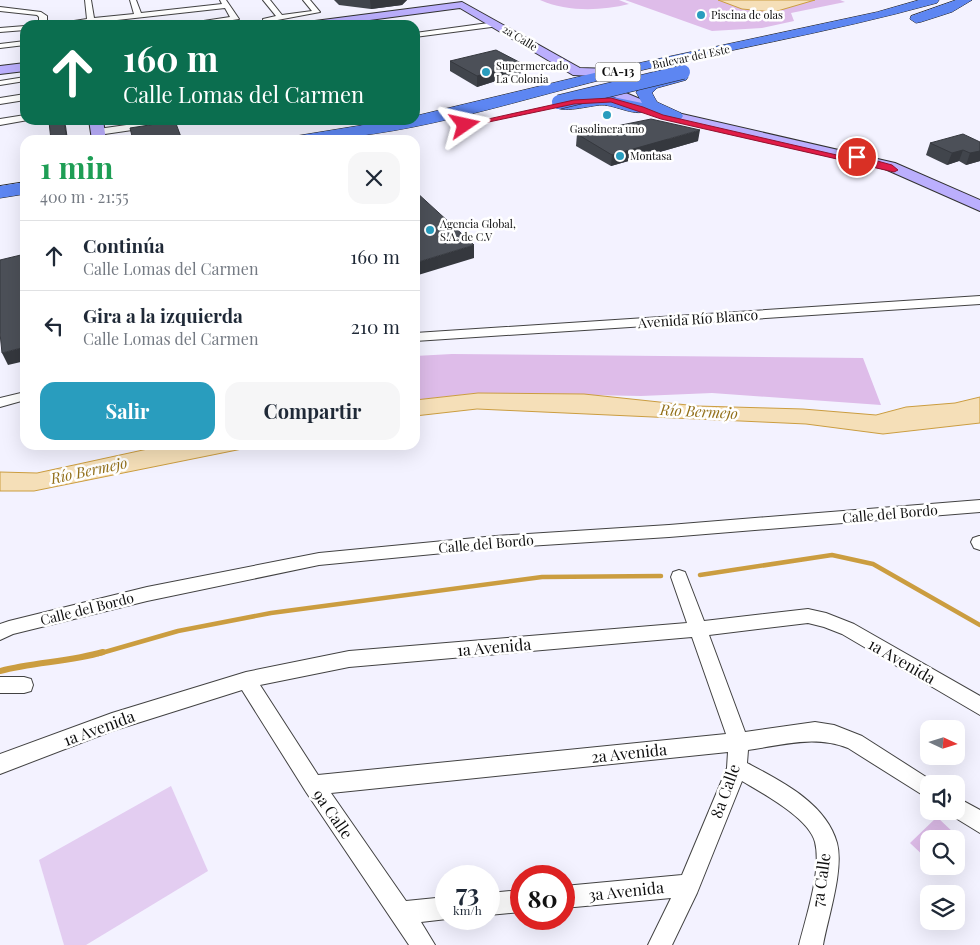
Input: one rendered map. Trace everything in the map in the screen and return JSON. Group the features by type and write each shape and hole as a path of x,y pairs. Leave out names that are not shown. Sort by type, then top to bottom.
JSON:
{"highway":[{"name":"Bulevar del Este","path":"394,135 559,102 933,0"},
{"name":"Bulevar del Este","path":"721,63 933,14 966,0"},
{"path":"866,33 882,27"},
{"name":"Bulevar del Este","path":"420,119 574,78 610,81 685,69"},
{"path":"434,116 568,87 592,87 610,81 625,88 647,88 685,69"},
{"path":"647,88 644,92 648,102 675,116"},
{"path":"544,108 598,100 616,101 641,108"},
{"path":"410,135 471,124"},
{"name":"Bulevar del Este","path":"330,135 384,125"},
{"path":"0,182 20,180"},
{"path":"0,192 20,189"}],"street":[{"path":"88,0 91,20"},
{"path":"133,0 138,16"},
{"path":"179,0 183,10"},
{"path":"266,0 280,17"},
{"path":"267,20 317,12 306,0"},
{"path":"100,20 225,3 234,19 225,20"},
{"path":"354,20 466,8"},
{"path":"385,20 466,8"},
{"name":"2a Calle","path":"466,8 574,78"},
{"path":"0,9 39,13 43,16 43,20"},
{"path":"420,34 492,25"},
{"path":"0,30 20,28"},
{"path":"0,46 20,44"},
{"path":"0,64 20,61"},
{"path":"0,70 20,68"},
{"path":"0,82 20,80"},
{"path":"610,81 641,108 669,119 894,170 980,206"},
{"path":"610,81 675,116 840,153 890,166 894,170"},
{"path":"0,101 20,98"},
{"path":"0,122 20,119"},
{"path":"98,131 143,125"},
{"name":"Avenida Río Blanco","path":"420,337 980,300"},
{"path":"0,403 20,397"},
{"name":"Calle del Bordo","path":"0,633 10,628 148,594 319,559 496,542 669,532 980,506"},
{"name":"8a Calle","path":"660,945 689,884 737,768 739,742 679,577"},
{"name":"1a Avenida","path":"0,764 112,722 246,680 349,659 698,629 808,616 826,620 848,630 980,706"},
{"name":"9a Calle","path":"246,680 313,786 423,945"},
{"path":"0,685 24,685"},
{"name":"2a Avenida","path":"313,786 739,742 815,731 834,734 856,742 920,783"},
{"name":"7a Calle","path":"737,768 772,787 798,808 820,830 826,843 827,860 811,945"},
{"path":"965,813 980,822"},
{"name":"3a Avenida","path":"575,896 689,884"},
{"path":"402,913 435,909"}],"shaded area":[{"path":"540,0 619,0 629,4 607,8 584,9 561,7"},
{"path":"625,0 840,0 845,2 791,13 794,21 762,28 712,31"},
{"path":"452,354 863,358 881,405 712,393 641,396 478,393 420,399 420,356"},
{"path":"171,786 208,871 86,945 64,945 39,860"},
{"path":"934,820 940,820 951,830 924,830"},
{"path":"920,833 920,852 910,843"}],"water":[{"path":"718,0 815,0 774,12 742,9"},
{"name":"Río Bermejo","path":"478,393 584,394 697,406 803,409 876,415 906,407 955,403 980,397 980,423 883,434 806,424 477,409 420,415 420,399"},
{"name":"Río Bermejo","path":"143,450 237,450 34,491 0,491 0,472 37,473"}],"building":[{"path":"496,50 521,63 477,76 450,61"},
{"path":"651,119 700,130 612,155 577,134"},
{"path":"49,125 65,125 66,135 50,135"},
{"path":"149,125 176,125 180,135 132,135 130,128"},
{"path":"963,134 980,142 980,151 970,153 963,150 952,153 930,143"},
{"path":"420,196 474,245 420,261"},
{"path":"20,255 20,348 2,353 0,333 0,260"}],"waterway":[{"path":"700,575 832,555 873,564 980,625"},
{"path":"98,654 178,631 271,613 542,577 661,576"},
{"path":"0,671 103,652"}],"place":[{"name":"Piscina de olas","path":"701,15"},
{"name":"Supermercado La Colonia","path":"486,72"},
{"name":"Gasolinera uno","path":"607,115"},
{"name":"Montasa","path":"620,156"},
{"name":"Agencia Global, S.A. de C.V","path":"430,230"}],"route":[{"path":"465,125 574,102 611,100 641,108 661,117 894,170 890,166 857,157"}]}
